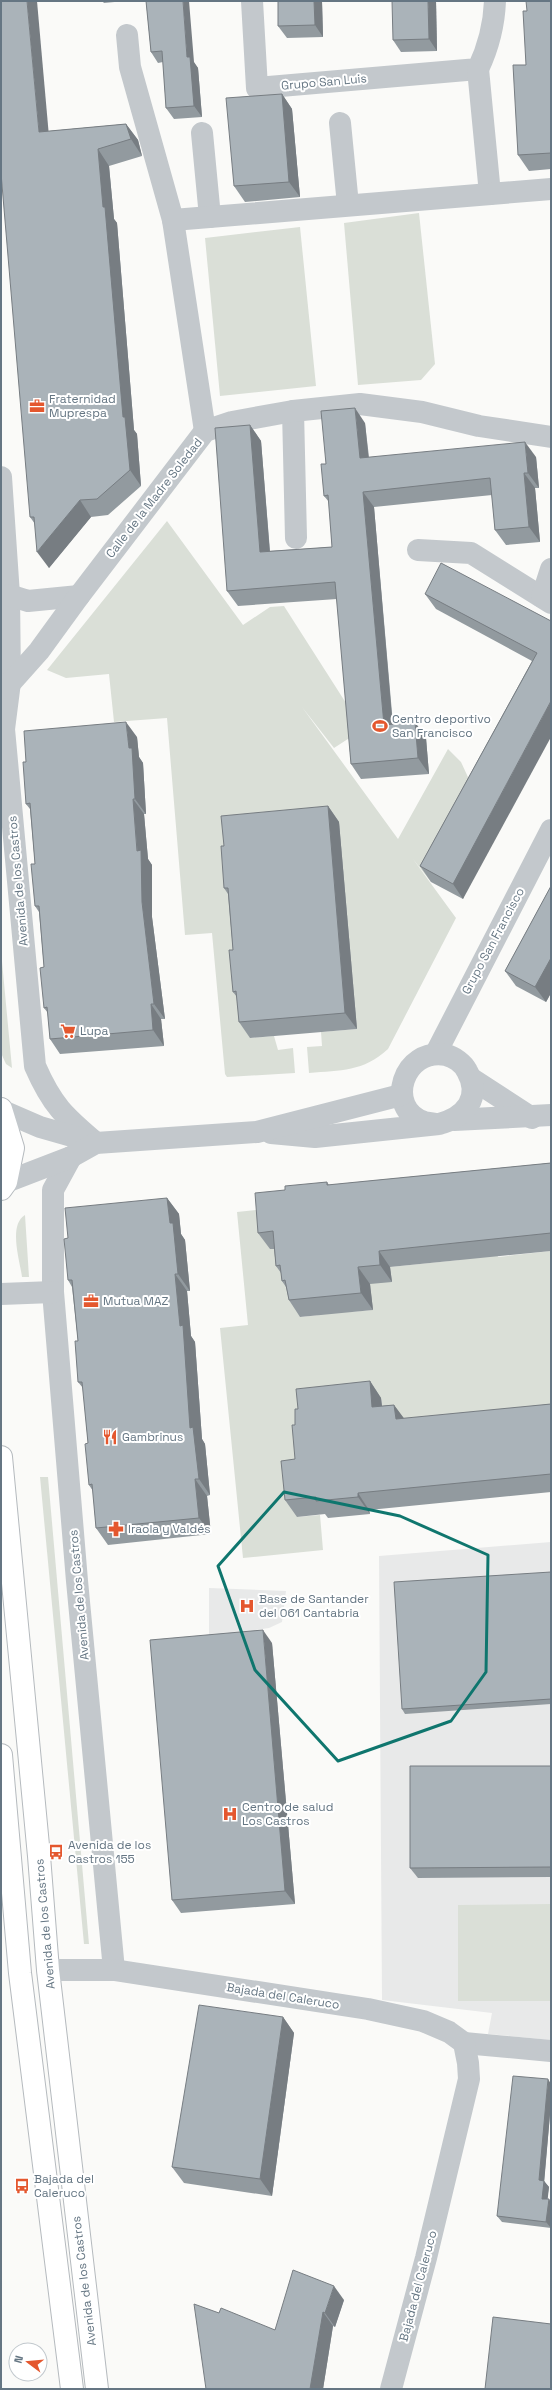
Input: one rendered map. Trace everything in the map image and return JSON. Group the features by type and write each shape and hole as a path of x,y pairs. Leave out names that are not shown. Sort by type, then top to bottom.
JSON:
{"main road":[{"path":"2,1110 13,1148 3,1186"},
{"name":"Avenida de los Castros","path":"1,1457 40,1856 48,1970 97,2389"},
{"name":"Avenida de los Castros","path":"1,1755 20,1973 67,2383"}],"street":[{"name":"Grupo San Luis","path":"252,1 257,88 478,69"},
{"path":"490,194 478,69 489,47 494,22 495,1"},
{"path":"127,36 130,67 173,220 205,431"},
{"path":"340,123 348,205"},
{"path":"202,133 210,217"},
{"path":"173,220 551,189"},
{"name":"Calle de la Madre Soledad","path":"6,688 39,651 78,596 205,431 232,422 294,411 360,404 422,412 479,426 551,437"},
{"path":"294,411 296,538"},
{"name":"Avenida de los Castros","path":"1,477 9,595 4,729 35,1066 46,1090 59,1110 96,1143"},
{"path":"418,550 471,553 546,600 551,569"},
{"path":"9,595 28,601 78,596"},
{"name":"Grupo San Francisco","path":"436,1053 551,830"},
{"path":"472,1079 472,1095 466,1110 447,1122 423,1122 411,1112 401,1095 403,1083 409,1068 421,1058 436,1053 452,1056 464,1066 472,1079 541,1116"},
{"path":"257,1132 401,1095"},
{"path":"2,1110 40,1127 96,1143 257,1132 315,1137 447,1122 541,1116"},
{"path":"3,1186 71,1157 96,1143"},
{"name":"Avenida de los Castros","path":"71,1157 53,1190 53,1292 77,1581 114,1970"},
{"path":"1,1294 53,1292"},
{"name":"Bajada del Caleruco","path":"48,1970 114,1970 368,2008 423,2021 449,2032 464,2043 468,2063 469,2079 426,2258 391,2389"},
{"path":"464,2043 551,2051"}],"highlighted area":[{"path":"284,1492 400,1516 488,1555 486,1672 451,1721 338,1761 255,1670 218,1566"}],"shaded area":[{"path":"419,213 435,364 421,380 358,385 344,223"},
{"path":"300,227 316,386 220,396 205,238"},
{"path":"167,521 243,625 270,607 284,606 353,714 354,735 334,748 302,707 398,839 448,749 461,762 473,788 431,882 413,859 456,918 388,1049 379,1057 360,1066 341,1070 309,1073 307,1047 322,1046 321,1032 357,1029 341,849 251,1038 274,1036 278,1050 293,1048 295,1073 227,1077 225,1074 212,933 185,935 167,718 114,722 109,674 66,678 47,670"},
{"path":"1,951 12,1068 6,1064 1,1053"},
{"path":"266,1209 270,1249 284,1248 301,1317 319,1315 318,1306 350,1308 350,1312 372,1310 370,1284 390,1267 459,1260 496,1241 498,1257 551,1251 551,1422 384,1424 381,1398 297,1517 320,1515 323,1550 243,1558 220,1328 248,1325 237,1212"},
{"path":"25,1215 29,1277 22,1277 16,1244 17,1227 20,1220"},
{"path":"40,1477 48,1477 89,1944 84,1944"},
{"path":"551,1542 551,2040 488,2034 492,2013 382,2000 379,1556"},
{"name":"Base de Santander del 061 Cantabria","path":"209,1588 286,1591 282,1622 269,1628 209,1637"},
{"path":"551,1904 551,2001 458,2001 458,1905"}],"building":[{"path":"1,1 27,1 39,132 126,124 131,139 98,149 103,207 105,207 123,417 125,417 130,470 97,499 80,500 37,552 34,517 30,517 1,173"},
{"path":"146,1 183,1 187,57 190,57 194,106 166,108 162,51 151,52"},
{"path":"278,1 314,1 315,25 278,26"},
{"path":"392,1 428,1 429,39 393,40"},
{"path":"526,1 551,1 551,153 518,155 513,65 526,65 523,11 527,11"},
{"path":"282,94 289,182 234,186 226,98"},
{"path":"355,408 360,458 525,442 528,473 524,473 529,527 495,530 490,478 363,492 384,725 415,722 418,758 351,764 335,582 227,591 215,428 250,425 260,552 332,547 328,495 324,496 321,464 326,464 321,411"},
{"path":"441,563 551,621 551,701 453,884 420,866 537,653 425,594"},
{"path":"126,722 129,748 132,748 135,799 133,799 137,851 141,850 142,902 154,1004 151,1004 153,1030 50,1039 47,1007 44,1008 40,968 44,967 39,906 35,906 31,864 35,864 30,803 26,804 23,762 26,762 24,731"},
{"path":"328,806 345,1013 239,1022 236,991 233,992 229,950 233,950 228,888 224,888 221,846 224,846 221,816"},
{"path":"551,886 551,958 535,987 505,971"},
{"path":"551,1163 551,1233 379,1251 380,1265 358,1267 361,1293 289,1300 285,1280 282,1281 280,1265 276,1266 273,1231 258,1233 255,1193 285,1190 285,1186 327,1182 327,1185"},
{"path":"167,1198 170,1223 173,1223 178,1274 175,1274 180,1326 183,1325 190,1428 193,1427 199,1479 195,1479 199,1518 96,1528 92,1484 89,1485 85,1444 88,1443 82,1382 78,1382 75,1341 78,1341 72,1280 68,1280 64,1239 68,1238 65,1208"},
{"path":"370,1381 372,1407 394,1405 396,1419 551,1404 551,1474 358,1493 358,1497 316,1501 316,1497 285,1500 281,1461 295,1459 292,1425 295,1425 295,1409 298,1409 296,1389"},
{"path":"551,1572 551,1699 402,1709 394,1582"},
{"name":"Centro de salud Los Castros","path":"263,1630 285,1891 172,1900 150,1640"},
{"path":"410,1766 551,1766 551,1867 410,1868"},
{"path":"199,2005 283,2017 260,2179 172,2167"},
{"path":"513,2076 548,2079 539,2180 544,2181 542,2199 549,2199 546,2222 497,2216"},
{"path":"293,2270 334,2286 325,2313 323,2312 310,2389 206,2389 194,2304 219,2313 221,2308 275,2330"},
{"path":"493,2317 551,2324 551,2389 485,2389"}],"place":[{"name":"Fraternidad Muprespa","path":"37,406"},
{"name":"Centro deportivo San Francisco","path":"380,726"},
{"name":"Lupa","path":"68,1031"},
{"name":"Mutua MAZ","path":"91,1301"},
{"name":"Gambrinus","path":"110,1437"},
{"name":"Iraola y Valdés","path":"116,1529"},
{"name":"Base de Santander del 061 Cantabria","path":"247,1606"},
{"name":"Centro de salud Los Castros","path":"230,1814"},
{"name":"Avenida de los Castros 155","path":"56,1852"},
{"name":"Bajada del Caleruco","path":"22,2186"}]}
